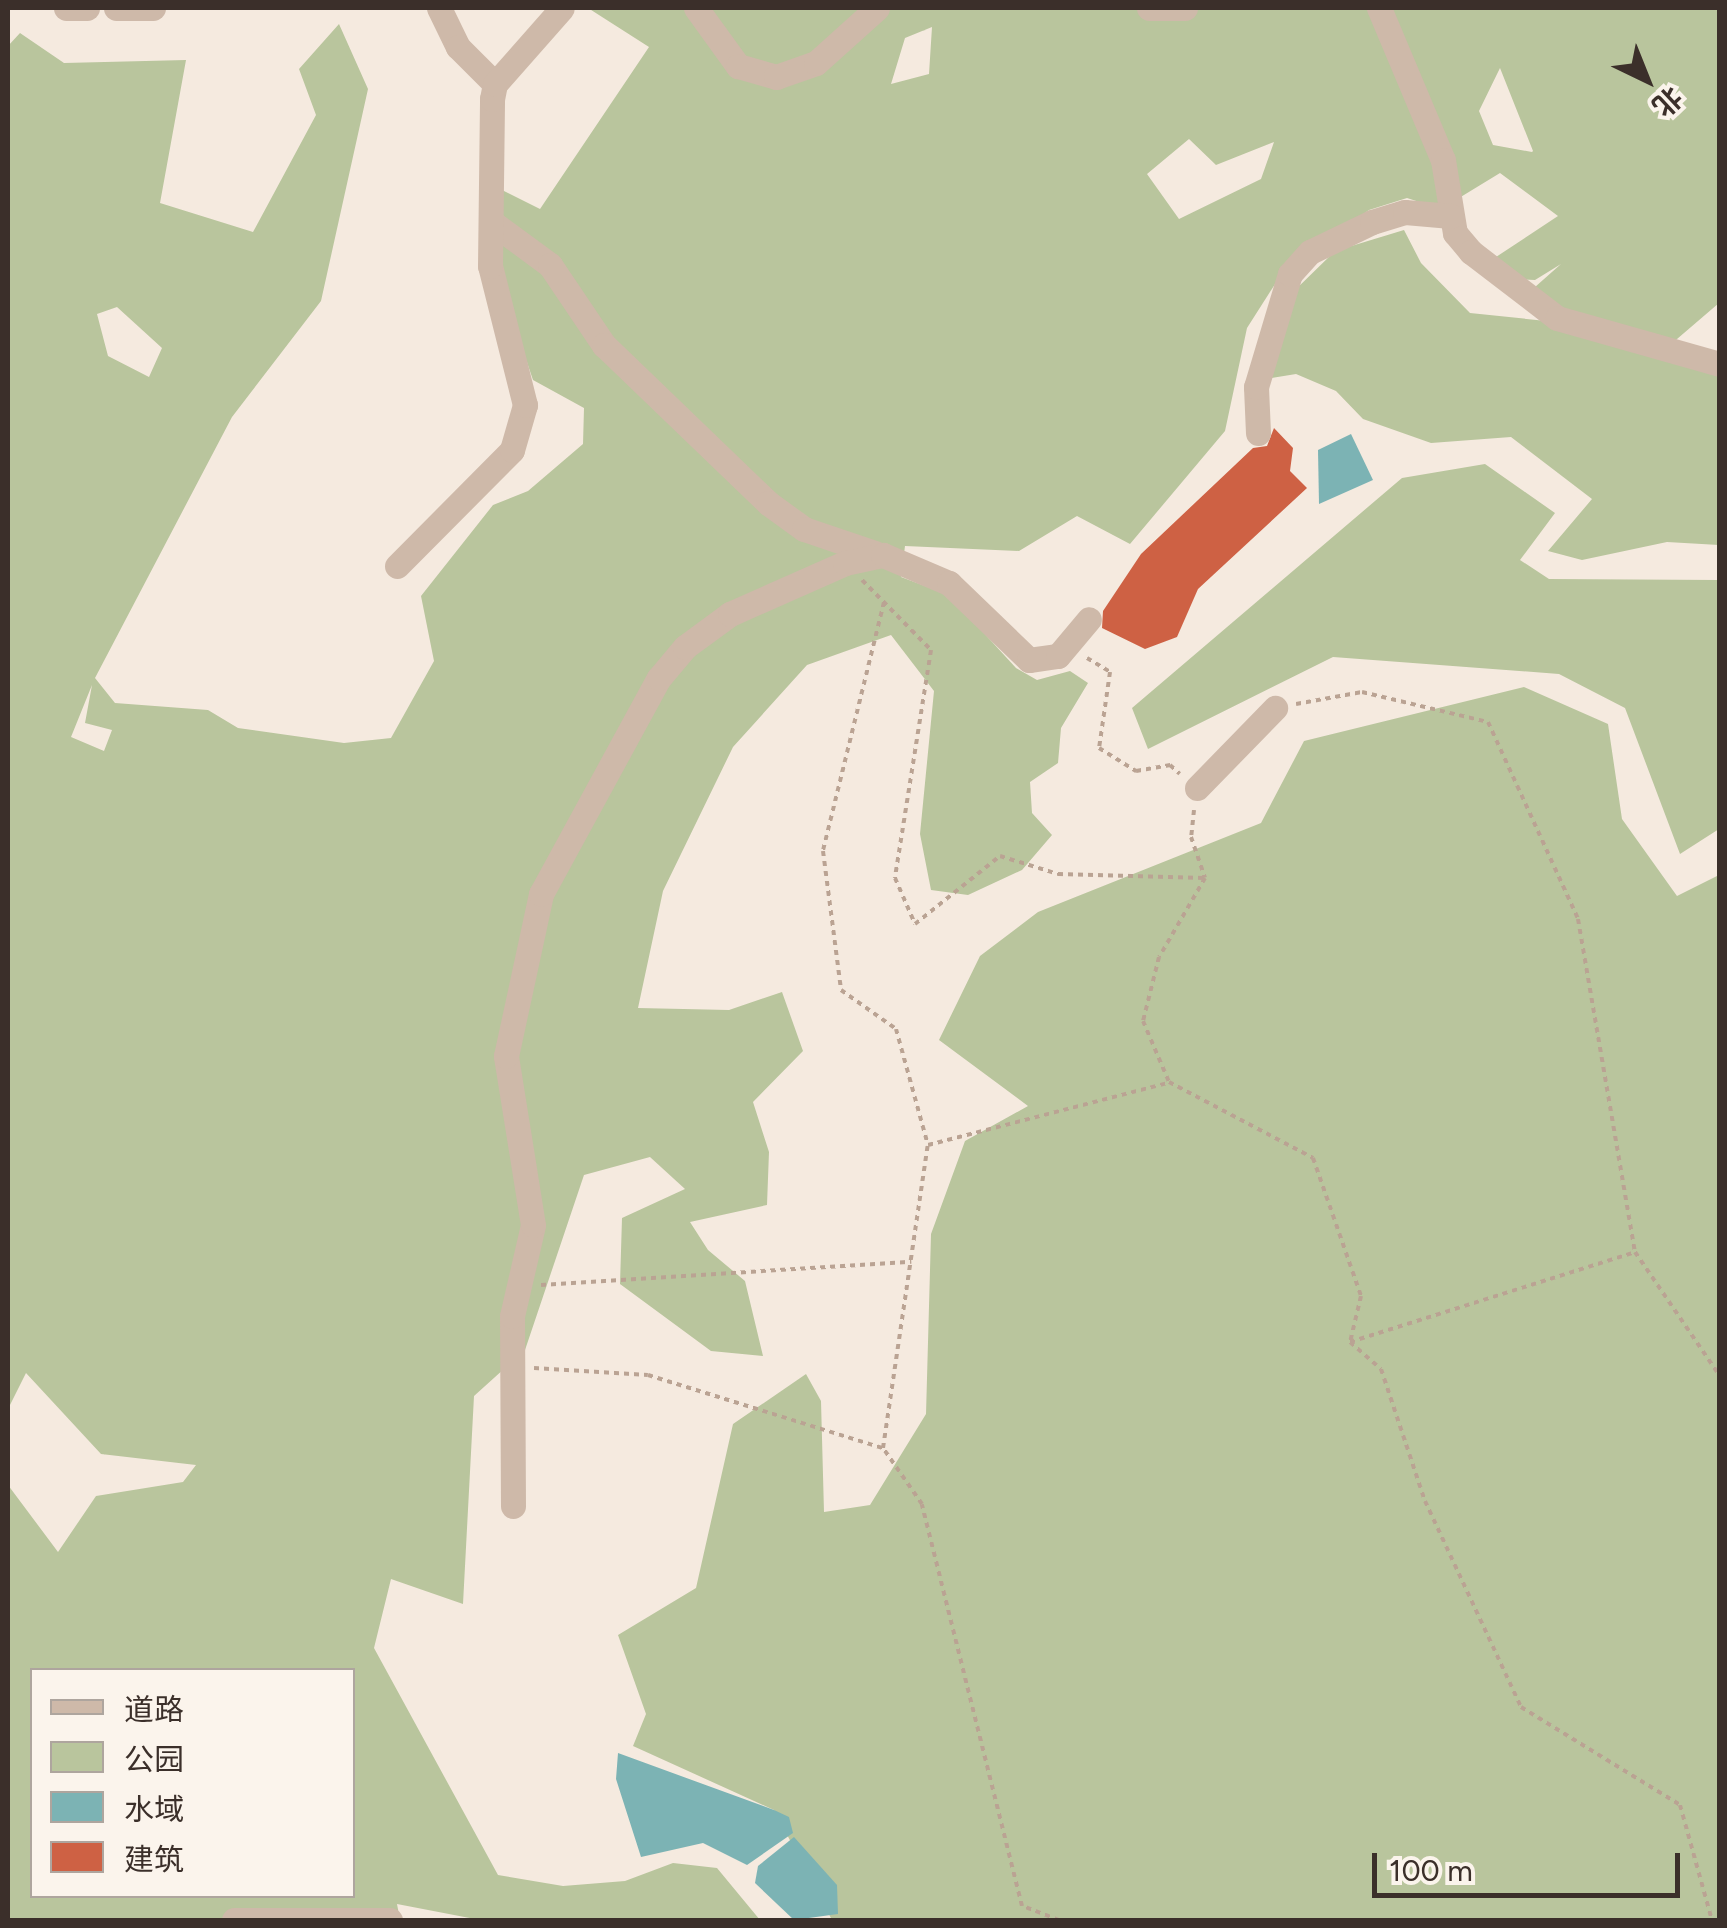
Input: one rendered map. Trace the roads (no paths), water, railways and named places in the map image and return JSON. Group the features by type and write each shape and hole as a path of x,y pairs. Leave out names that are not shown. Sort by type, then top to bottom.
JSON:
{"street":[{"path":"66,8 88,8"},
{"path":"116,8 153,8"},
{"path":"439,8 458,47 495,84"},
{"path":"397,566 512,450 524,405 490,266 495,84 562,8"},
{"path":"696,8 738,66 776,77 816,63 877,8"},
{"path":"1149,8 1185,8"},
{"path":"1379,8 1443,160 1451,216 1471,252 1558,318 1720,364"},
{"path":"1258,433 1256,387 1290,274 1310,252 1372,222 1405,212 1451,216"},
{"path":"493,223 550,265 604,345 768,503 804,530 883,555 949,583 1029,660 1045,662 1068,646 1088,619"},
{"path":"513,1506 512,1368 519,1286 533,1225 506,1056 541,894 659,678 685,646 776,590 845,563 883,555"},
{"path":"1197,788 1275,708"},
{"path":"234,1920 390,1920"}],"water":[{"path":"1351,434 1373,480 1319,504 1318,450"},
{"path":"618,1753 774,1810 789,1817 793,1833 747,1865 703,1843 641,1857 616,1779"},
{"path":"794,1837 837,1885 838,1914 794,1920 755,1883 758,1866"}]}
